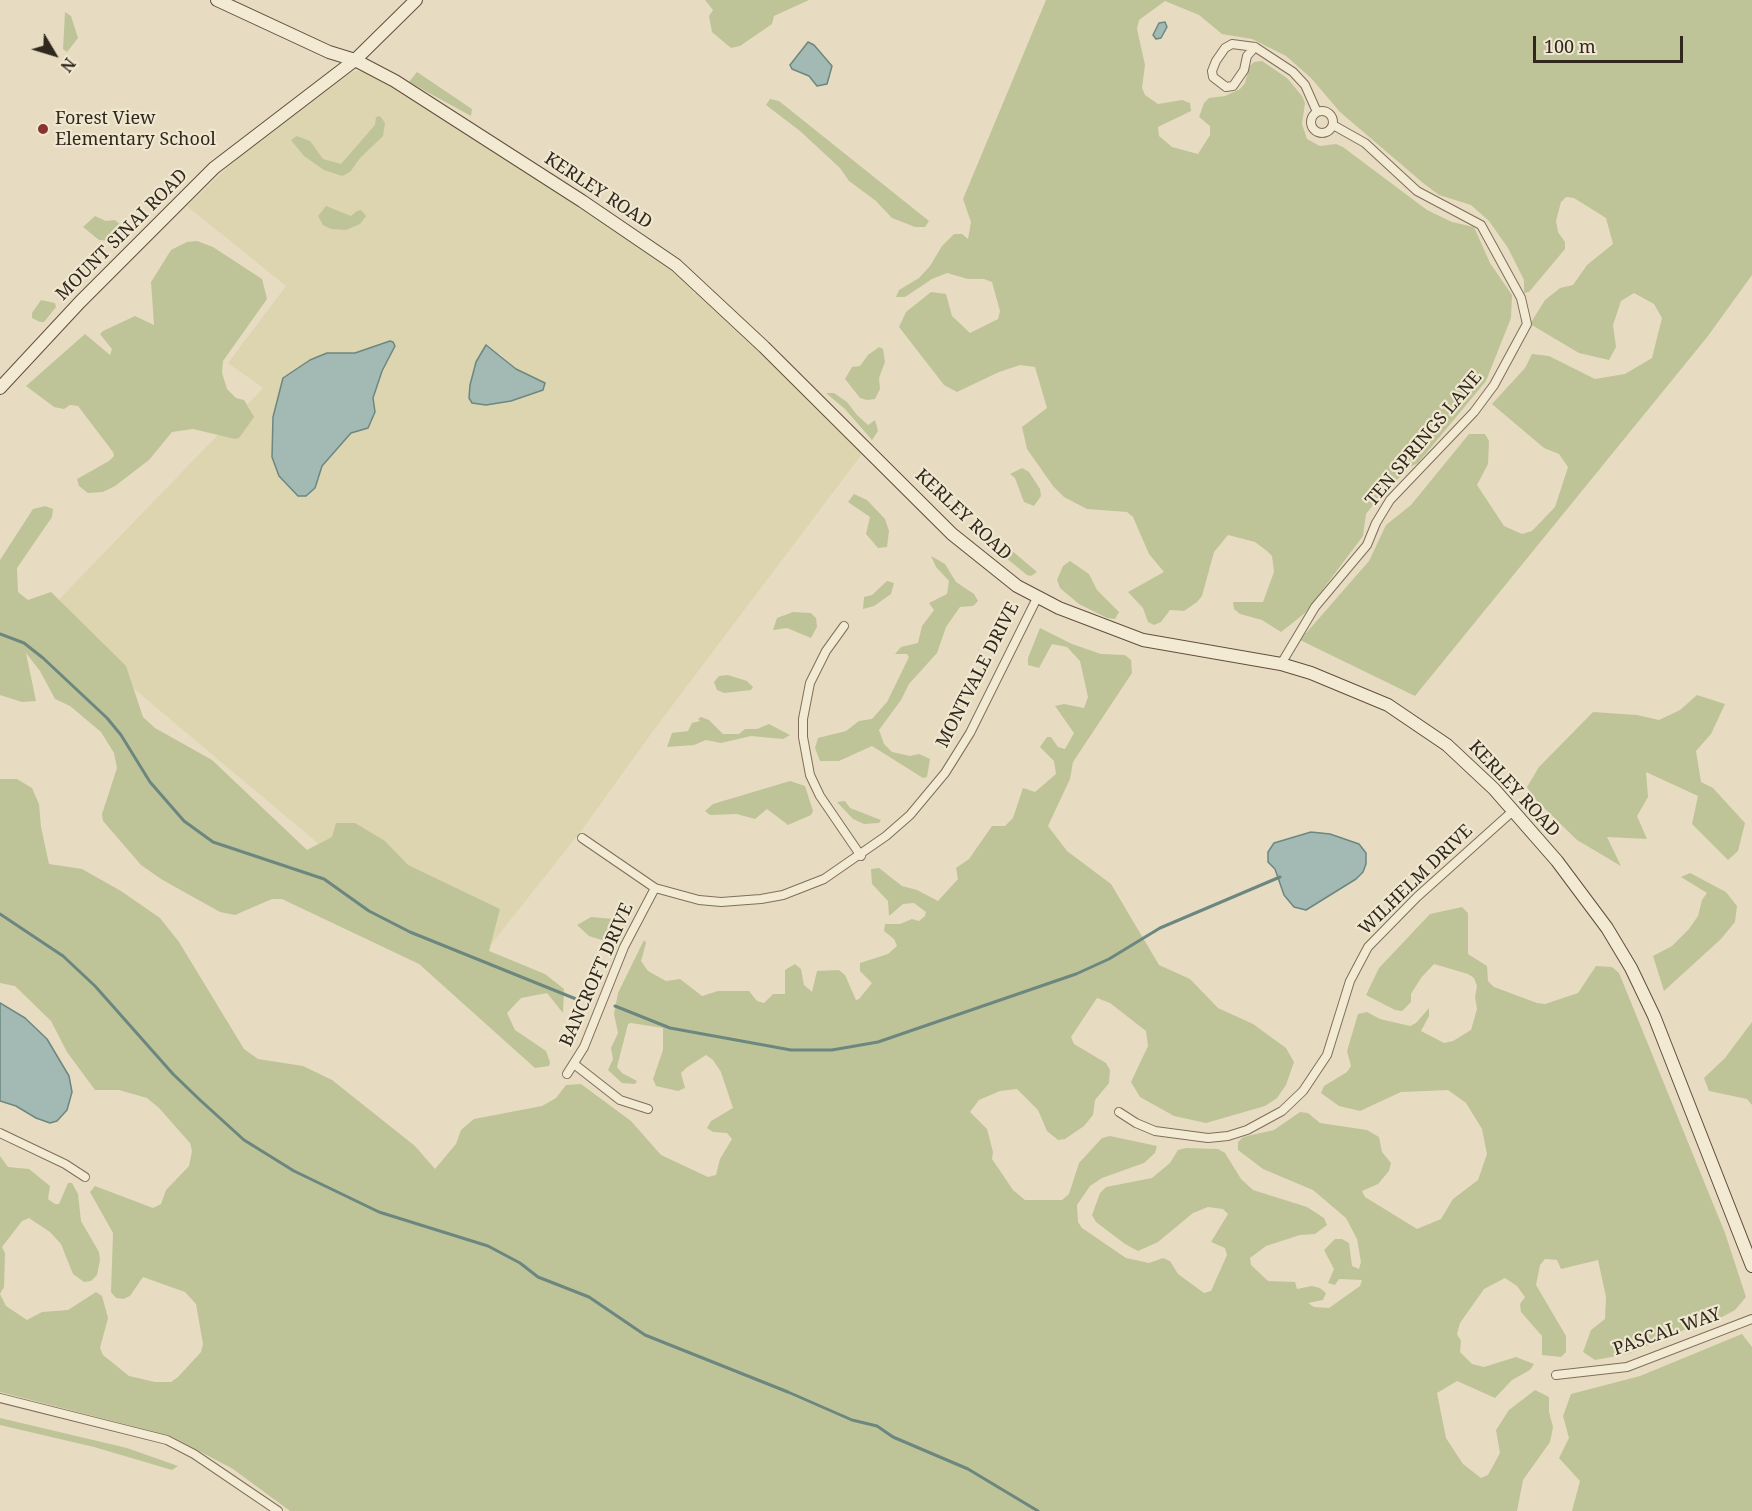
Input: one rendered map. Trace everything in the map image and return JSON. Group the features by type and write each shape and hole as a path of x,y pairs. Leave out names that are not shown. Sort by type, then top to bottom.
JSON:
{"street":[{"name":"KERLEY ROAD","path":"217,0 329,52 355,60 428,102 582,201 676,265 764,346 952,534 996,572 1037,598 1091,622 1143,640 1281,664 1363,693 1411,719 1463,759 1514,810 1585,898 1631,968 1654,1016 1752,1266"},
{"name":"MOUNT SINAI ROAD","path":"0,388 80,302 214,168 355,60 416,0"},
{"path":"1233,44 1255,47 1247,56 1244,70 1233,86 1227,87 1214,77 1212,71 1225,48 1233,44"},
{"name":"TEN SPRINGS LANE","path":"1255,47 1293,72 1305,85 1317,112"},
{"name":"TEN SPRINGS LANE","path":"1317,112 1311,120 1314,131 1325,133 1333,125"},
{"name":"TEN SPRINGS LANE","path":"1317,112 1327,112 1332,118 1333,125"},
{"name":"TEN SPRINGS LANE","path":"1281,664 1315,607 1367,545 1376,523 1390,500 1474,412 1494,385 1527,324 1521,298 1481,225 1417,191 1365,143 1333,125"},
{"name":"MONTVALE DRIVE","path":"582,838 655,888 699,900 721,902 761,899 805,888 861,856 910,815 945,773 970,733 1037,598"},
{"path":"844,626 826,651 810,683 803,719 803,737 810,775 820,796 861,856"},
{"name":"WILHELM DRIVE","path":"1119,1112 1155,1131 1208,1138 1228,1136 1247,1130 1282,1111 1305,1090 1328,1055 1350,981 1368,947 1417,897 1514,810"},
{"name":"BANCROFT DRIVE","path":"567,1074 574,1064 624,947 655,888"},
{"path":"574,1064 620,1100 648,1109"},
{"path":"0,1132 65,1164 85,1177"},
{"name":"PASCAL WAY","path":"1556,1375 1627,1367 1703,1340 1752,1319"},
{"path":"0,1398 167,1440 194,1454 278,1511"}],"shaded area":[{"path":"363,71 385,80 604,222 672,271 694,288 693,294 699,292 862,454 656,727 581,831 470,971 45,614 263,388 228,363 286,286 187,206 246,150 350,73","holes":["395,346 382,371 373,399 375,412 368,427 351,433 333,451 322,466 314,488 273,417 283,378 327,353 355,353","499,353 516,369 545,383 543,390 511,401 486,405"]}],"green space":[{"path":"705,0 809,0 774,16 772,24 740,46 731,48 712,32 709,16 713,10"},
{"path":"1046,0 1752,0 1752,275 1708,336 1415,696 1300,640 1369,561 1386,525 1411,505 1469,434 1485,434 1489,441 1488,464 1477,485 1504,526 1522,534 1532,531 1555,507 1568,467 1559,454 1544,448 1492,404 1525,368 1532,354 1549,356 1595,379 1625,374 1652,358 1662,318 1654,304 1634,293 1621,301 1613,325 1616,347 1609,360 1579,353 1530,324 1545,300 1560,288 1573,285 1587,265 1613,244 1606,218 1574,198 1566,197 1561,202 1556,221 1558,232 1565,242 1565,249 1529,292 1524,293 1524,280 1508,248 1489,221 1471,205 1439,195 1423,183 1340,112 1311,78 1286,56 1252,39 1222,34 1199,15 1165,1 1139,20 1137,29 1145,65 1142,88 1145,95 1158,104 1182,100 1190,103 1191,111 1158,127 1159,136 1172,147 1198,154 1210,135 1210,126 1199,117 1204,103 1209,98 1225,96 1240,89 1245,83 1249,67 1254,62 1262,61 1287,78 1302,96 1305,103 1302,124 1307,139 1320,146 1336,144 1343,147 1427,210 1452,222 1474,227 1490,263 1512,295 1511,318 1486,381 1418,463 1410,467 1366,514 1363,536 1305,613 1281,632 1262,620 1240,614 1234,609 1233,602 1263,602 1274,572 1272,556 1267,551 1255,542 1228,535 1214,552 1202,596 1197,602 1184,611 1170,610 1161,622 1154,625 1148,622 1143,608 1128,592 1164,572 1149,554 1133,517 1127,512 1087,509 1064,497 1053,486 1027,449 1022,427 1047,408 1035,367 1020,365 999,372 957,392 944,385 899,327 906,312 931,292 946,294 952,316 970,333 998,319 1000,311 992,282 984,279 968,279 947,273 932,279 905,297 896,297 899,290 919,278 930,266 942,246 954,234 962,234 968,239 971,222 963,199"},
{"path":"65,12 71,16 78,38 67,52 63,49"},
{"path":"417,72 472,109 471,116 409,82"},
{"path":"770,99 779,101 929,221 925,227 915,227 892,218 876,201 849,181 840,168 800,131 766,105"},
{"path":"380,116 385,123 383,136 360,158 350,172 342,176 324,170 304,156 291,140 297,136 310,141 323,159 341,164 375,125 376,117"},
{"path":"326,206 351,216 361,210 366,216 360,224 346,230 331,229 323,225 318,216"},
{"path":"95,216 106,221 115,220 123,227 123,236 117,241 99,240 83,227"},
{"path":"197,241 213,247 262,279 267,299 223,361 222,373 227,389 236,398 244,400 254,417 239,438 235,439 193,429 172,432 149,460 115,486 103,492 88,493 79,486 77,479 109,461 114,456 113,452 78,406 70,405 64,409 54,407 26,386 85,334 110,355 112,349 100,334 103,331 135,316 154,325 151,282 171,250 187,242"},
{"path":"41,300 55,303 56,307 44,322 32,318 32,313"},
{"path":"879,347 883,349 885,362 879,378 880,389 875,399 860,398 845,379 852,367 860,366 868,355"},
{"path":"826,393 834,393 847,402 868,425 875,420 878,431 872,440 845,409"},
{"path":"1022,468 1029,472 1040,489 1041,496 1034,506 1024,502 1015,478 1010,474"},
{"path":"854,494 867,500 885,519 889,531 887,547 878,548 866,534 870,517 848,502"},
{"path":"45,506 53,509 52,517 17,568 18,592 28,600 51,592 126,666 143,717 155,728 212,760 307,850 332,837 336,823 355,823 385,841 408,865 500,909 489,951 545,974 564,989 563,1013 547,993 521,998 507,1013 515,1030 546,1051 549,1066 535,1068 419,964 282,899 272,899 235,915 220,912 161,879 141,865 103,821 102,814 117,768 114,753 101,732 70,706 55,699 40,671 26,653 36,701 22,702 0,695 0,560 33,509"},
{"path":"1010,549 1037,572 1031,576 1027,575 1000,553 1002,550"},
{"path":"931,556 945,564 956,582 974,594 978,601 973,606 960,607 946,627 937,653 909,684 901,700 879,730 884,744 892,752 910,756 919,754 930,759 927,777 923,778 872,746 839,761 820,761 815,748 818,738 846,731 859,721 872,719 887,702 909,657 907,654 895,654 901,647 918,643 922,626 934,610 929,603 947,594 949,581 936,567"},
{"path":"1070,561 1089,574 1097,590 1119,612 1115,619 1107,618 1079,604 1060,588 1057,580 1063,566"},
{"path":"887,581 894,583 891,594 874,606 863,609 864,597 872,595"},
{"path":"793,612 811,613 816,618 817,627 811,638 787,628 773,630 777,618"},
{"path":"1040,628 1072,644 1101,654 1125,655 1131,660 1132,673 1073,762 1070,779 1048,826 1067,851 1111,884 1159,965 1190,979 1218,1008 1253,1024 1286,1048 1294,1062 1286,1085 1277,1098 1265,1106 1206,1123 1174,1116 1140,1097 1131,1082 1148,1046 1146,1031 1110,1003 1097,998 1071,1037 1074,1044 1106,1063 1110,1070 1109,1083 1095,1100 1093,1115 1084,1126 1065,1139 1058,1140 1047,1131 1038,1110 1017,1089 1000,1091 979,1100 970,1112 987,1129 993,1152 992,1159 1013,1190 1025,1200 1062,1200 1069,1194 1079,1163 1102,1138 1110,1136 1157,1146 1155,1153 1144,1163 1102,1178 1090,1186 1077,1205 1078,1222 1082,1228 1126,1258 1149,1263 1163,1258 1170,1261 1178,1274 1204,1293 1211,1291 1227,1255 1225,1248 1211,1242 1228,1214 1223,1209 1208,1207 1193,1213 1158,1242 1138,1251 1096,1222 1092,1215 1100,1193 1106,1187 1152,1178 1170,1163 1178,1150 1218,1149 1225,1153 1241,1179 1253,1190 1307,1207 1324,1218 1327,1225 1315,1234 1300,1235 1266,1246 1250,1258 1251,1265 1268,1281 1295,1282 1297,1289 1312,1286 1320,1288 1326,1293 1323,1300 1308,1303 1314,1307 1329,1308 1360,1286 1362,1280 1339,1279 1335,1285 1328,1283 1334,1269 1324,1250 1335,1239 1342,1239 1349,1243 1352,1266 1359,1269 1361,1262 1357,1239 1346,1218 1313,1190 1263,1169 1238,1150 1238,1142 1243,1137 1274,1130 1300,1112 1308,1113 1320,1123 1367,1130 1379,1137 1382,1152 1391,1163 1389,1171 1378,1184 1362,1191 1365,1197 1417,1229 1441,1219 1453,1199 1478,1180 1487,1154 1482,1129 1466,1103 1448,1090 1401,1092 1360,1111 1339,1106 1321,1093 1324,1086 1347,1072 1351,1066 1347,1051 1358,1014 1367,1012 1380,1019 1410,1026 1416,1023 1429,1008 1429,1016 1421,1031 1444,1043 1453,1041 1471,1030 1477,1009 1475,997 1477,986 1474,978 1468,974 1434,964 1421,978 1411,994 1411,1002 1402,1011 1395,1010 1366,995 1379,968 1430,914 1462,907 1468,913 1468,954 1487,966 1488,981 1494,987 1545,1004 1578,993 1596,966 1612,967 1619,973 1725,1233 1746,1297 1735,1310 1722,1317 1698,1324 1628,1354 1595,1360 1583,1352 1591,1330 1605,1319 1606,1297 1598,1260 1561,1269 1557,1260 1545,1259 1540,1265 1536,1285 1566,1336 1566,1352 1561,1357 1542,1355 1542,1336 1521,1312 1520,1304 1525,1297 1517,1286 1505,1278 1484,1289 1460,1323 1457,1334 1461,1341 1460,1352 1472,1364 1484,1367 1516,1357 1534,1364 1530,1370 1512,1380 1495,1398 1457,1381 1437,1393 1446,1438 1463,1464 1481,1478 1488,1475 1500,1453 1496,1430 1509,1410 1535,1390 1549,1397 1549,1412 1553,1427 1550,1442 1523,1480 1517,1511 290,1511 233,1469 171,1436 0,1392 0,1294 6,1306 27,1320 42,1312 68,1310 96,1292 102,1296 108,1318 100,1348 103,1355 129,1376 155,1382 171,1382 201,1352 203,1344 196,1304 185,1292 143,1277 130,1296 123,1299 116,1298 111,1292 113,1233 90,1192 95,1186 153,1208 161,1204 166,1190 189,1166 192,1151 190,1143 147,1098 119,1090 95,1090 67,1052 51,1021 15,986 0,983 0,779 17,779 32,788 39,804 41,827 49,864 82,869 121,891 160,918 179,942 244,1049 258,1059 303,1066 332,1080 415,1146 435,1169 456,1144 461,1130 474,1119 542,1106 556,1098 566,1085 581,1084 631,1121 661,1155 708,1177 716,1175 720,1159 732,1139 727,1133 713,1132 707,1128 711,1121 733,1108 721,1072 713,1060 706,1055 681,1073 685,1088 678,1091 656,1086 653,1079 663,1050 663,1028 631,1023 628,1024 617,1067 622,1073 637,1081 635,1084 622,1083 608,1070 613,1059 611,1048 618,1033 614,1014 618,993 644,940 646,943 641,961 648,971 666,981 680,979 702,996 718,991 749,991 757,1001 764,1003 773,994 785,994 785,970 795,964 801,969 804,985 812,992 817,971 839,970 845,975 856,1000 859,999 872,983 860,971 860,963 888,954 897,946 894,939 884,931 885,924 900,924 912,919 919,921 926,912 914,903 903,904 889,916 888,901 872,884 871,869 879,868 902,886 917,890 938,901 958,879 956,868 969,859 992,826 1005,826 1013,818 1023,788 1035,792 1056,774 1054,761 1040,747 1047,737 1051,737 1058,747 1065,749 1074,733 1055,706 1064,704 1084,708 1088,697 1080,661 1067,647 1052,644 1039,668 1028,665 1028,658"},
{"path":"728,675 747,681 753,687 751,690 724,693 717,690 714,682 719,676"},
{"path":"1697,695 1725,704 1711,734 1696,751 1701,782 1713,788 1745,823 1738,851 1728,860 1692,824 1698,796 1646,772 1648,797 1637,816 1647,839 1607,837 1621,866 1577,840 1533,797 1527,787 1539,767 1593,712 1637,715 1659,720 1680,710"},
{"path":"701,717 709,720 723,734 739,734 745,729 757,729 769,724 790,735 783,739 751,736 721,743 706,740 694,745 667,747 672,733 688,731 692,723 700,721 698,719"},
{"path":"790,781 805,786 813,811 811,815 788,825 767,809 755,819 737,814 710,815 705,811 713,804"},
{"path":"845,801 850,808 881,820 879,823 864,824 853,819 837,802"},
{"path":"1690,873 1726,892 1737,906 1735,922 1721,939 1664,991 1653,956 1672,946 1689,929 1698,916 1702,900 1707,893 1681,877"},
{"path":"591,917 614,919 605,941 589,936 577,925"},
{"path":"1752,1022 1752,1105 1747,1099 1709,1091 1704,1078 1725,1058"},
{"path":"0,1156 8,1167 29,1169 50,1186 48,1199 55,1204 59,1204 68,1183 72,1183 78,1194 81,1221 99,1252 100,1260 97,1275 91,1281 84,1282 73,1274 61,1244 50,1232 29,1218 22,1221 2,1247 5,1253 4,1287 0,1294"},
{"path":"1742,1334 1752,1347 1752,1511 1572,1511 1580,1481 1559,1458 1569,1438 1563,1416 1571,1394 1640,1376"},
{"path":"0,1418 127,1448 178,1466 172,1470 94,1447 0,1425"}],"water":[{"path":"1165,22 1167,27 1161,38 1156,39 1153,35 1159,23"},
{"path":"808,42 814,45 832,66 827,84 817,86 809,76 792,69 790,65"},
{"path":"390,341 395,346 382,371 373,398 375,412 368,428 351,433 322,466 315,488 306,496 298,496 279,476 272,457 273,417 283,378 310,360 327,353 355,353"},
{"path":"486,345 516,369 545,383 543,390 511,401 486,405 472,403 469,398 470,385 476,362"},
{"path":"1311,832 1330,834 1359,844 1366,853 1366,864 1363,872 1356,879 1306,910 1294,907 1284,895 1275,869 1268,862 1268,852 1274,843"},
{"path":"0,1003 25,1018 47,1039 69,1076 72,1092 67,1110 57,1121 50,1123 16,1106 0,1101"}],"waterway":[{"path":"0,634 24,643 107,718 121,735 150,782 184,821 213,842 324,879 369,911 410,932 576,999"},
{"path":"615,1006 670,1028 791,1050 832,1050 878,1042 1076,974 1109,959 1160,928 1280,877"},
{"path":"0,914 63,956 95,986 173,1074 200,1100 244,1140 294,1171 379,1212 488,1246 520,1263 538,1277 589,1297 645,1335 852,1420 877,1426 893,1437 968,1469 1038,1511"}],"place":[{"name":"Forest View Elementary School","path":"43,129"}]}
